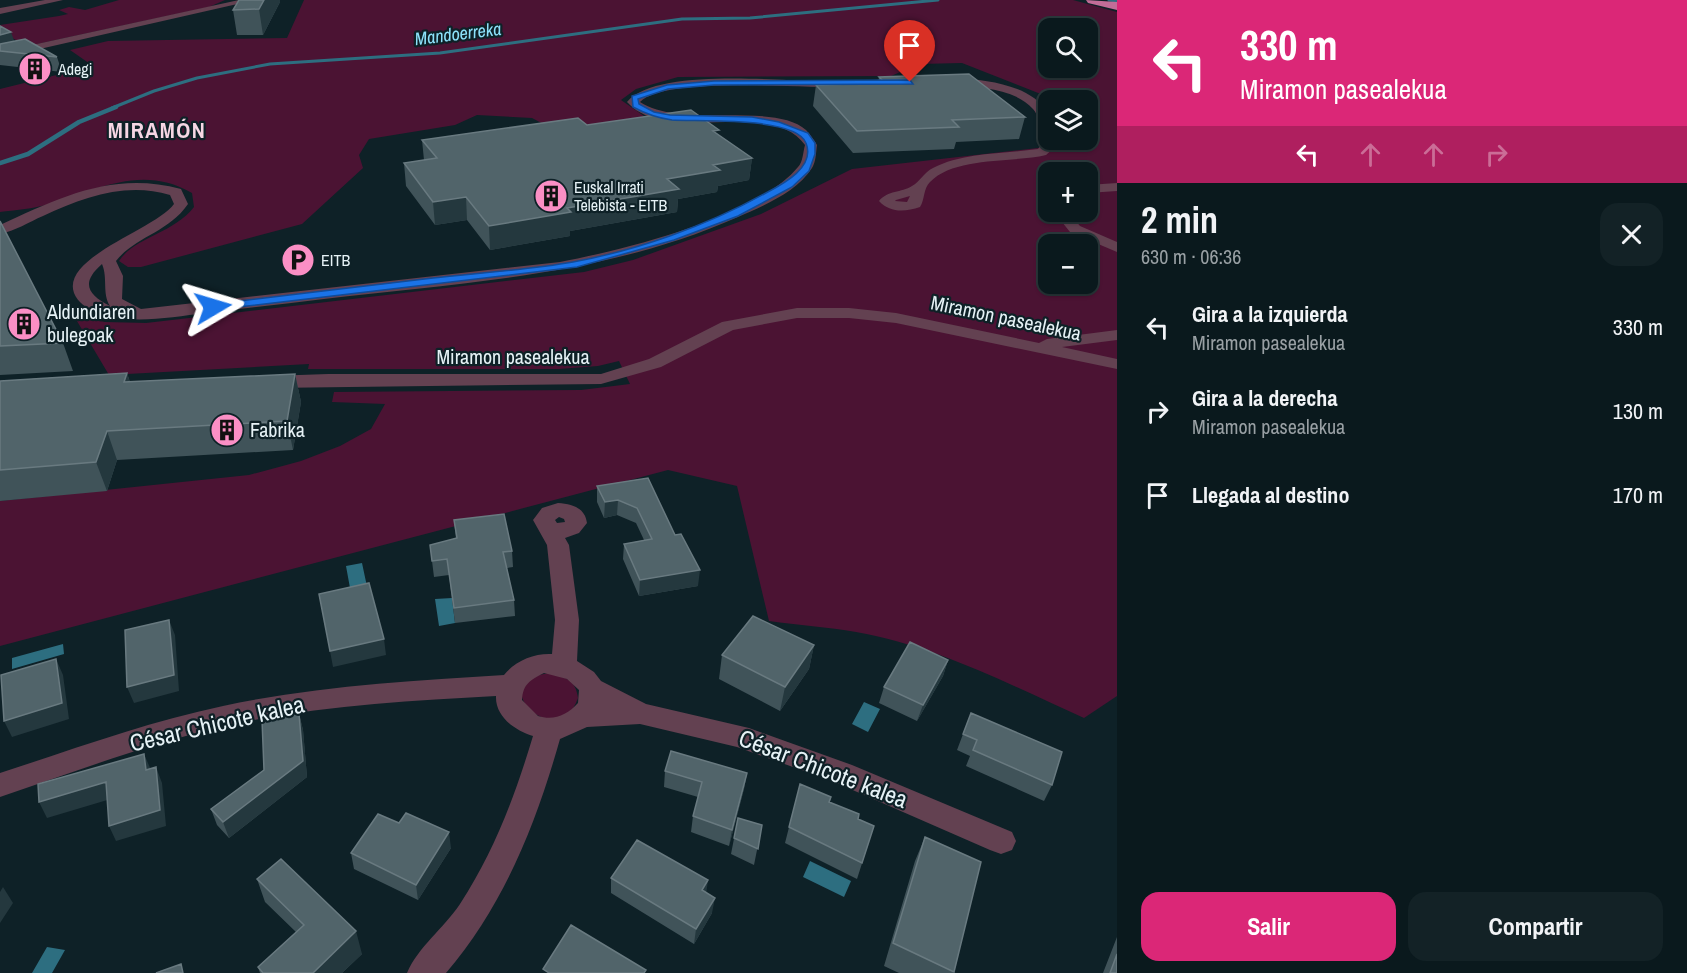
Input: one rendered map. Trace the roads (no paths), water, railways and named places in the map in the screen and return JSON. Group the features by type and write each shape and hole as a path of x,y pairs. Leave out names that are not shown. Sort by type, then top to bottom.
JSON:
{"highway":[{"path":"1093,0 1117,6"}],"street":[{"path":"0,11 59,0"},
{"path":"218,8 231,0"},
{"path":"0,55 251,0"},
{"path":"0,230 73,199 110,189 150,185 176,192 181,204 170,219 125,245 103,254 87,268 81,278 80,288 93,304 108,311 138,314 574,264 670,238 735,214 789,185 806,169 811,154 811,143 805,135 791,128 768,122 652,114 633,102 641,94 667,87 714,83 920,82"},
{"path":"939,82 987,85 1029,100 1038,108"},
{"path":"918,189 929,175 946,166 1045,150"},
{"path":"1098,188 1117,187"},
{"path":"1069,222 1076,229 1117,247"},
{"path":"125,245 108,261 114,285 112,296 118,305 138,314"},
{"path":"87,268 93,275 114,285"},
{"path":"84,295 96,297 114,285"},
{"name":"Miramon pasealekua","path":"256,383 328,380 564,381 601,379 655,363 728,326 797,313 886,316 1117,363"},
{"path":"1030,346 1117,335"},
{"path":"1091,339 1117,363"},
{"path":"558,535 567,620 564,664"},
{"path":"541,663 564,664 586,678 591,688 590,707 583,717 571,724 549,729 528,724 512,711 508,696 510,685 517,675 528,667 541,663"},
{"name":"César Chicote kalea","path":"0,785 167,732 250,711 391,692 510,685"},
{"name":"César Chicote kalea","path":"591,688 640,713 739,736 832,769 1001,841"},
{"name":"César Chicote kalea","path":"583,717 640,713"},
{"path":"424,973 482,900 515,838 549,729"}],"water":[{"path":"362,563 369,596 352,599 346,566"},
{"path":"452,598 455,623 439,626 435,599"},
{"path":"63,644 64,654 12,669 12,658"},
{"path":"864,702 880,709 868,732 852,724"},
{"path":"810,861 851,881 844,897 803,877"},
{"path":"47,947 65,950 52,973 32,973"}],"waterway":[{"name":"Mandoerreka","path":"112,108 154,91 197,78 270,64 440,53 682,19 750,18 938,0"},
{"name":"Mandoerreka","path":"1109,0 1117,1"},
{"name":"Mandoerreka","path":"0,163 28,154 79,122 116,107"}],"place":[{"name":"Adegi","path":"35,69"},
{"name":"Euskal Irrati Telebista - EITB","path":"551,196"},
{"name":"EITB","path":"298,260"},
{"name":"Aldundiaren bulegoak","path":"24,324"},
{"name":"Fabrika","path":"227,430"}],"district":[{"name":"MIRAMÓN","path":"157,130"}]}
